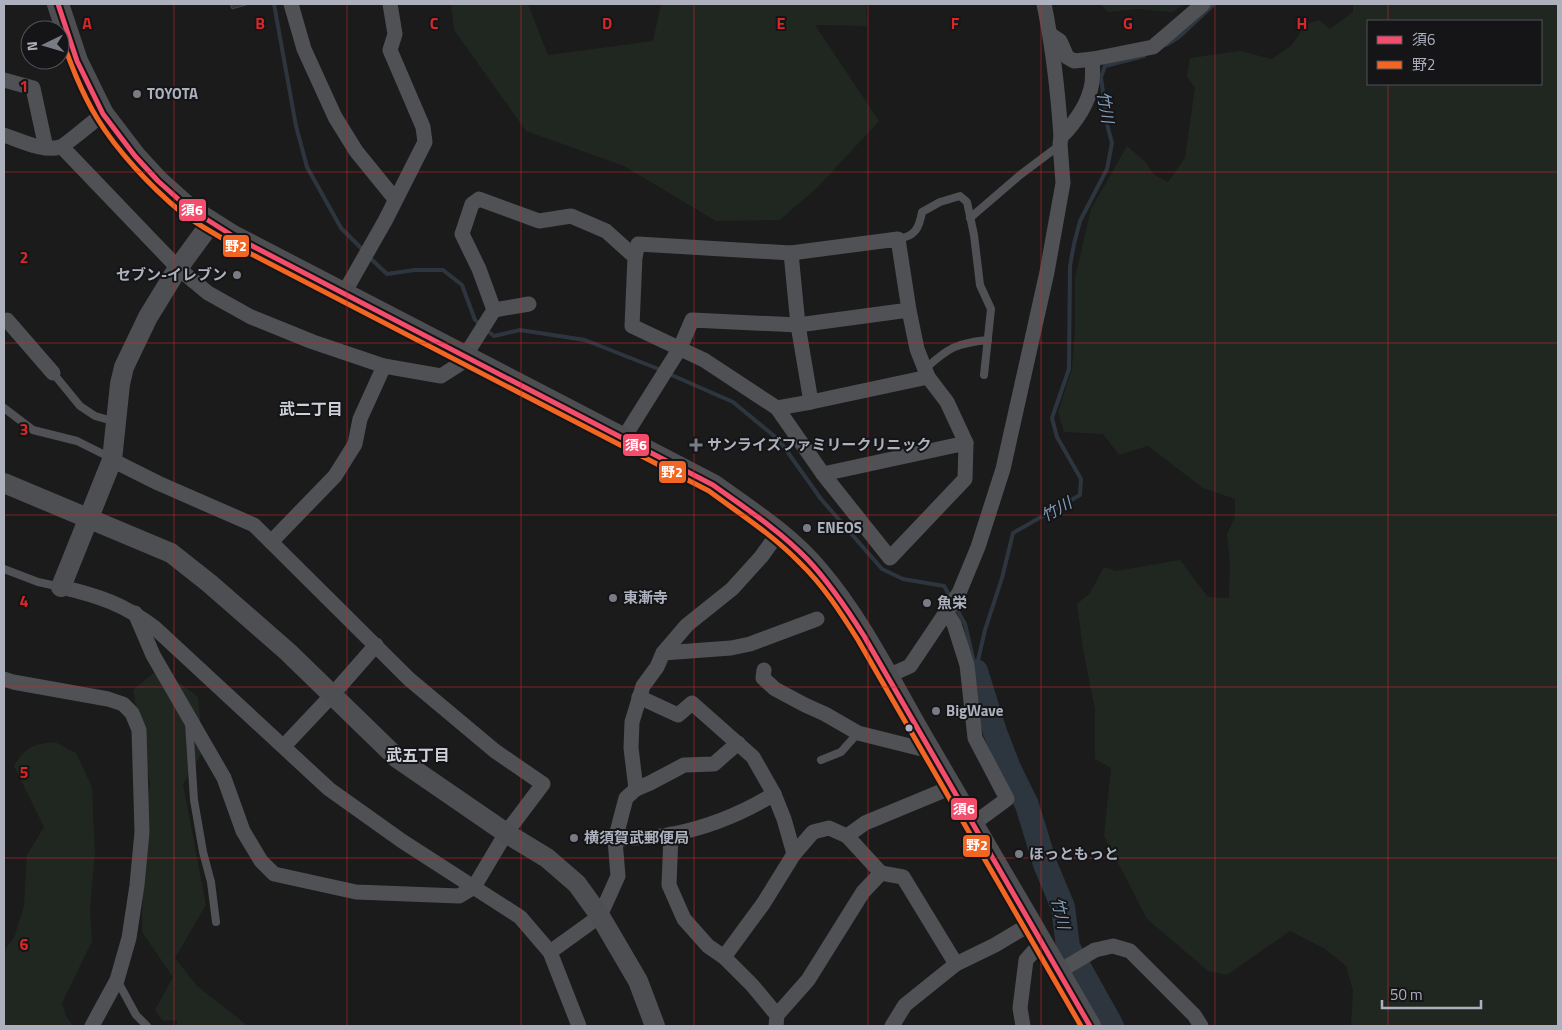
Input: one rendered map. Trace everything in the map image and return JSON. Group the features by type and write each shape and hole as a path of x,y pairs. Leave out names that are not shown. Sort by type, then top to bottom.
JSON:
{"main road":[{"path":"58,4 77,61 103,114 134,156 186,207 233,236 713,485 779,532 818,570 848,612 888,676 1090,1026"}],"street":[{"path":"291,4 304,49 335,117 356,151 395,199"},
{"path":"344,293 385,222 424,142 423,127 390,50 395,34 390,4"},
{"path":"888,676 910,666 959,593 978,547 1003,470 1047,272 1063,183 1051,35 1044,4"},
{"path":"1051,35 1060,41 1067,57 1074,61 1093,59 1153,46 1203,4"},
{"path":"1061,141 1088,97 1092,83 1093,59"},
{"path":"4,80 34,88 46,148"},
{"path":"4,135 46,148 62,147 103,114"},
{"path":"62,147 178,268 208,292 251,317 313,342 384,366 441,376 467,357 494,310 479,269 462,234 472,204 479,199 539,221 571,216 606,231 635,257"},
{"path":"211,223 178,268 148,317 124,367 120,384 112,460 61,587 98,596 135,613 155,628 329,789 402,841 520,917 550,952 579,1026"},
{"path":"898,239 917,349 927,373 947,402 966,443 964,479 890,558 823,474 777,408 704,360 632,326 635,257 638,244 791,252 898,239"},
{"path":"791,252 798,325 811,402"},
{"path":"494,310 529,304"},
{"path":"623,439 680,348 692,320 798,325 909,310"},
{"path":"5,318 53,373"},
{"path":"271,542 335,476 355,444 360,419 384,366"},
{"path":"777,408 811,402 927,373"},
{"path":"823,474 966,443"},
{"path":"112,460 158,483 254,525 409,679 495,751 543,784 506,833 474,887 459,896 356,892 274,874 261,861 243,831 224,778 153,655 135,613"},
{"path":"4,482 171,553 209,582 333,694 397,758 506,833 547,858 577,884 600,916 638,981 655,1026"},
{"path":"636,789 631,748 632,722 643,686 663,653 687,625 732,589 761,557 779,532"},
{"path":"946,613 954,624 967,665 975,738 1007,799 973,824"},
{"path":"663,653 741,646 817,619"},
{"path":"284,746 376,645"},
{"path":"764,670 763,678 775,690 826,714 858,733 930,751"},
{"path":"4,679 108,699 123,704 132,713 139,730 141,841 137,886 129,938 118,980 92,1026"},
{"path":"639,697 678,715 692,703 753,757 774,794 784,819 794,854"},
{"path":"550,952 600,916 618,876 615,840 626,798 636,789 684,765 714,764 738,743"},
{"path":"847,836 865,823 952,787"},
{"path":"615,840 637,836 671,834 720,821 750,808 774,794"},
{"path":"724,958 763,904 794,854 813,832 829,828 847,836 881,873 903,876 956,964"},
{"path":"671,834 669,885 684,919 708,946 724,958 752,985 777,1021 808,980 863,892 881,873"},
{"path":"892,1026 905,1005 956,964 995,945 1036,933"},
{"path":"1023,1026 1020,1008 1026,960 1036,933"},
{"path":"1058,972 1095,950 1114,946 1130,951 1194,1014 1201,1026"}],"lane":[{"path":"970,218 1061,141"},
{"path":"898,239 909,237 920,226 922,212 940,202 960,196 967,202 980,285 991,309 984,375"},
{"path":"927,373 944,352 954,346 967,342 988,340"},
{"path":"53,373 80,406 95,416 117,422"},
{"path":"4,408 33,430 77,441 95,449 112,460"},
{"path":"4,569 38,582 61,587"},
{"path":"188,716 194,800 203,852 211,882 216,922"},
{"path":"821,760 841,752 858,733"},
{"path":"118,980 136,1015 147,1026"}],"shaded area":[{"path":"451,4 528,4 548,55 653,41 661,4 866,4 867,26 815,25 879,121 817,188 780,220 716,221 624,166 526,131 454,30"},
{"path":"1100,4 1184,4 1173,12 1138,9 1108,12"},
{"path":"1353,4 1558,4 1558,1026 1351,1026 1353,991 1346,966 1325,949 1290,931 1227,975 1208,971 1147,919 1104,836 1111,768 1095,759 1095,710 1083,649 1077,604 1090,593 1104,567 1116,571 1180,560 1208,597 1229,598 1230,564 1227,534 1235,517 1235,499 1203,488 1148,446 1119,455 1103,434 1064,432 1058,412 1072,369 1075,330 1075,278 1091,209 1127,146 1147,163 1153,174 1168,182 1185,158 1195,88 1187,77 1190,58 1240,51 1272,59 1292,45 1306,24 1319,20 1330,29 1353,12"},
{"path":"160,668 198,697 203,751 183,784 206,905 175,958 197,986 248,1026 177,1026 177,1020 163,1021 155,1010 173,977 142,932 144,819 150,784 133,690"},
{"path":"55,742 76,753 92,787 95,853 90,909 92,941 62,1003 66,1016 73,1026 4,1026 4,950 14,938 24,906 27,855 44,827 14,766 26,751 36,745"}],"building":[{"path":"230,4 249,4 232,9"}],"waterway":[{"path":"274,4 296,126 307,167 341,228 363,250"},
{"name":"竹川","path":"1166,45 1179,37 1214,4"},
{"name":"竹川","path":"976,669 985,630 1002,578 1013,533 1080,495 1081,479 1057,437 1052,418 1069,369 1070,266 1080,221 1107,169 1112,143 1107,124 1101,77 1105,66 1144,56"},
{"path":"369,257 387,274 415,270 443,270 462,285 475,320 480,324"},
{"path":"485,329 494,336 520,330 585,340 661,370"},
{"path":"667,373 733,402 779,440 821,499 882,569 903,579 944,586 951,598"},
{"path":"955,606 965,624 976,671"},
{"name":"竹川","path":"976,671 995,732 1009,768 1027,805 1045,864 1063,907 1068,947 1112,1026"}],"transit line":[{"name":"須6","path":"58,4 77,61 103,114 135,156 158,181 187,207 233,236 713,485 796,548 823,577 864,636 1090,1026"},
{"name":"野2","path":"70,61 91,108 124,156 170,202 187,216 230,243 709,491 756,525 790,553 824,590 858,640 1081,1026"}],"place":[{"name":"TOYOTA","path":"137,94"},
{"name":"セブン-イレブン","path":"237,275"},
{"name":"サンライズファミリークリニック","path":"696,445"},
{"name":"ENEOS","path":"807,528"},
{"name":"東漸寺","path":"613,598"},
{"name":"魚栄","path":"927,603"},
{"name":"BigWave","path":"936,711"},
{"name":"横須賀武郵便局","path":"574,838"},
{"name":"ほっともっと","path":"1019,854"}],"district":[{"name":"武二丁目","path":"311,409"},
{"name":"武五丁目","path":"418,755"}]}
